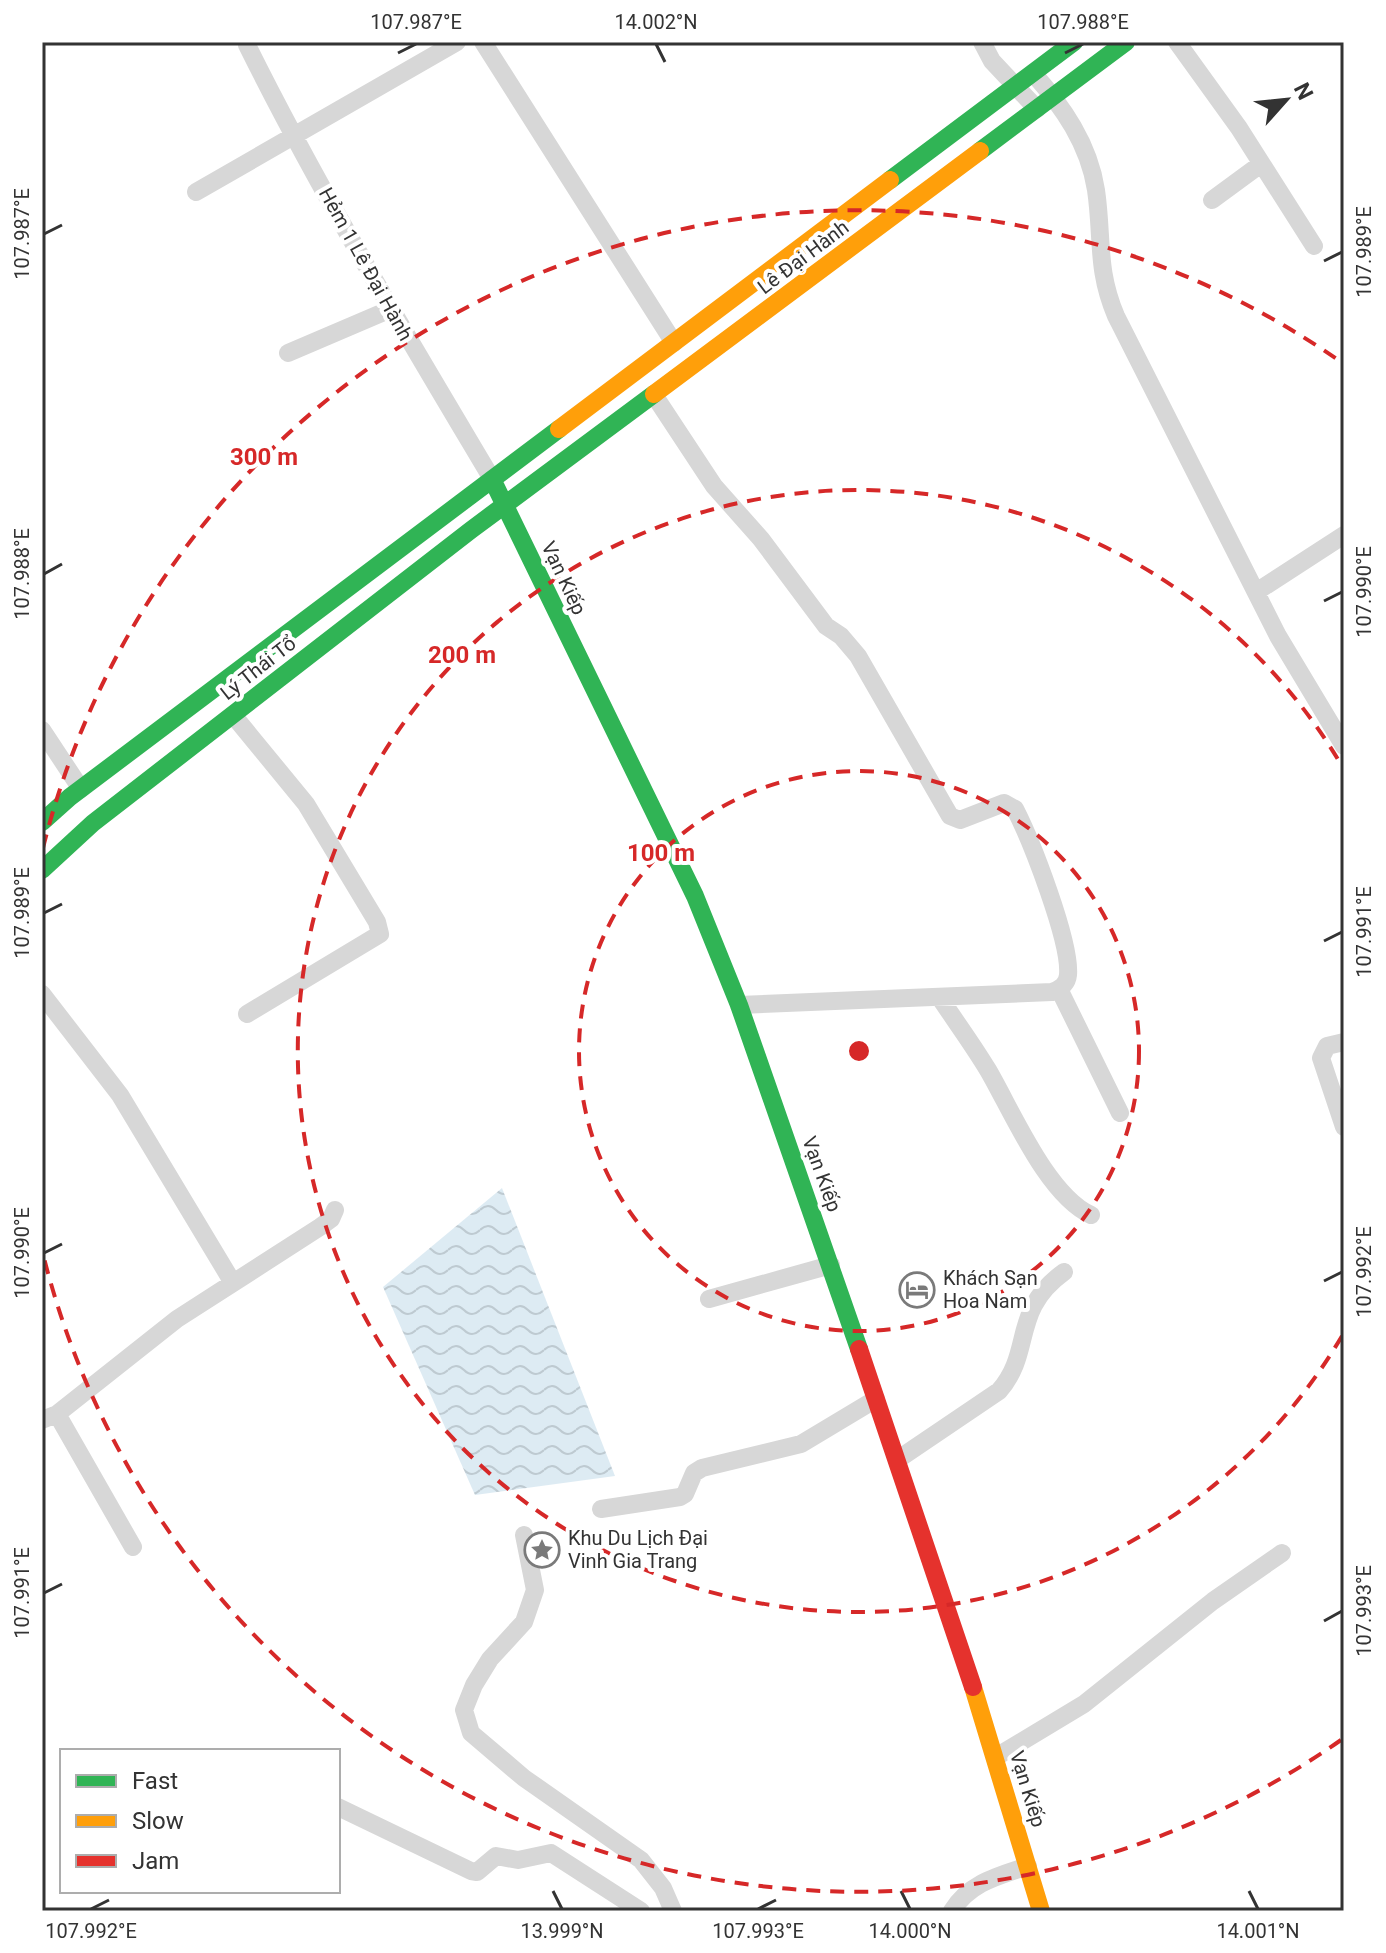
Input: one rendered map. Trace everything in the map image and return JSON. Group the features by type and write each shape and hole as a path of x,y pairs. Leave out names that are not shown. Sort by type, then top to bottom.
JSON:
{"main road":[{"name":"Lê Đại Hành","path":"492,479 1074,42"},
{"name":"Lê Đại Hành","path":"506,506 1126,42"},
{"name":"Vạn Kiếp","path":"492,479 637,783 695,896 739,1005 897,1460 996,1757 1041,1911"},
{"name":"Lý Thái Tổ","path":"42,822 81,789 492,479"},
{"name":"Lý Thái Tổ","path":"42,870 93,823 506,506"}],"street":[{"path":"196,192 457,42"},
{"path":"483,42 674,343"},
{"path":"982,42 992,61 1037,109"},
{"path":"1177,42 1314,246"},
{"name":"Hẻm 1 Lê Đại Hành","path":"247,45 293,139 492,479"},
{"path":"1033,73 1077,129 1094,180 1103,285 1157,401 1256,592 1341,736"},
{"path":"1212,200 1261,164"},
{"path":"288,353 391,309"},
{"path":"654,395 714,486 761,539 826,626 841,636 858,656 950,816 960,820 1004,803 1015,809 1063,938 1068,977 1059,989 1021,995 739,1005"},
{"path":"1256,592 1344,535"},
{"path":"233,715 318,821 377,922 380,934 247,1014"},
{"path":"42,730 81,789"},
{"path":"1059,989 1120,1113"},
{"path":"42,994 120,1095 233,1283"},
{"path":"940,998 983,1062 1038,1158 1069,1198 1091,1215"},
{"path":"1344,1042 1327,1046 1321,1058 1344,1127"},
{"path":"133,1547 50,1417 166,1327 320,1227 331,1219 335,1210"},
{"path":"709,1299 831,1265"},
{"path":"897,1460 1005,1383 1032,1304 1040,1291 1064,1272"},
{"path":"601,1509 680,1497 685,1494 694,1473 702,1468 790,1448 833,1427 876,1399"},
{"path":"524,1535 535,1590 524,1622 490,1659 474,1685 464,1710 471,1733 524,1778 641,1860 659,1881 673,1911"},
{"path":"996,1757 1084,1704 1213,1601 1282,1553"},
{"path":"340,1808 477,1872 496,1856 518,1860 551,1853 641,1911"},
{"path":"952,1911 960,1899 988,1879 1028,1866"}],"water":[{"path":"502,1188 615,1476 475,1495 383,1287"}],"traffic: fast":[{"path":"890,180 1074,42"},
{"path":"980,151 1126,42"},
{"path":"42,870 93,823 471,530 654,394"},
{"path":"42,822 70,797 559,429"},
{"path":"492,479 695,896 739,1005 859,1349"}],"traffic: slow":[{"path":"654,394 980,151"},
{"path":"559,429 890,180"},
{"path":"973,1687 1041,1911"}],"traffic: jam":[{"path":"859,1349 973,1687"}],"place":[{"name":"Khách Sạn Hoa Nam","path":"917,1290"},
{"name":"Khu Du Lịch Đại Vinh Gia Trang","path":"542,1550"}]}
